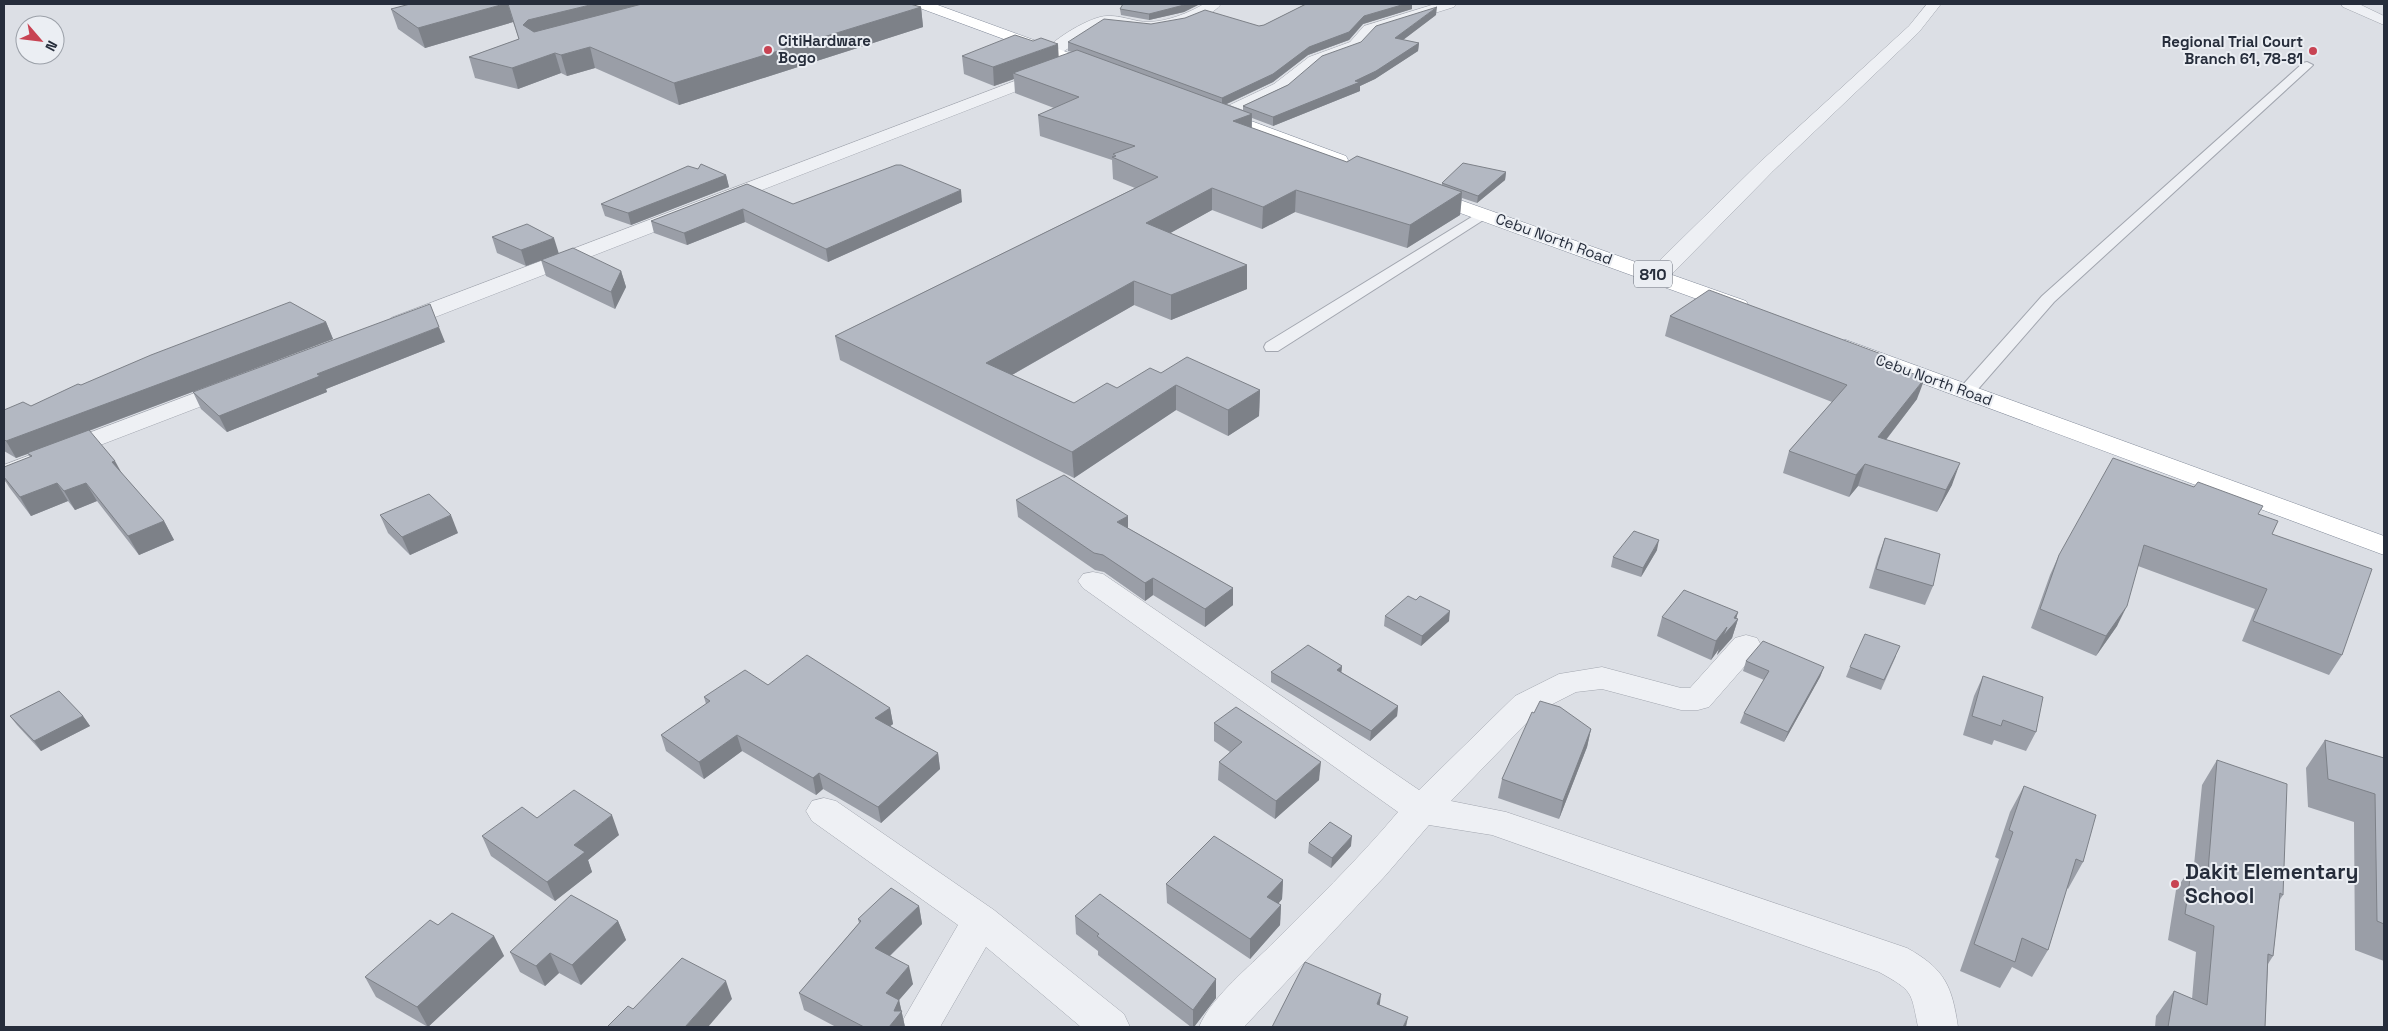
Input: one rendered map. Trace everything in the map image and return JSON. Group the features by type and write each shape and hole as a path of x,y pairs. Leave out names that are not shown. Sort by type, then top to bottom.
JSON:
{"highway":[{"path":"922,4 1115,75"},
{"path":"1196,105 1361,169"},
{"name":"Cebu North Road","path":"1407,187 1757,313"},
{"name":"Cebu North Road","path":"1830,341 2384,546"}],"street":[{"path":"1052,52 1097,22 1113,20 1142,26 1162,24 1204,10 1214,4"},
{"path":"1223,116 1280,88 1314,60 1354,45 1369,28 1449,4"},
{"path":"1657,276 1766,167 1914,29 1934,4"},
{"path":"2348,4 2384,21"},
{"path":"379,331 1078,62"},
{"path":"4,474 250,379"},
{"path":"1092,581 1421,810 1494,822 1893,960 1913,971 1930,986 1938,1027"},
{"path":"1219,1027 1250,990 1350,889 1421,810 1526,704 1570,682 1602,678 1681,699 1698,699 1746,645"},
{"path":"824,811 981,921 1110,1027"},
{"path":"919,1027 981,921"}],"lane":[{"path":"1966,392 2048,299 2307,65"},
{"path":"1272,347 1483,214"}],"building":[{"path":"410,4 504,4 418,28 391,9"},
{"path":"508,4 594,4 528,20 523,25 534,32 642,4 910,4 921,7 674,83 590,47 561,55 555,53 512,68 469,57 519,39"},
{"path":"1123,4 1188,4 1149,14 1120,9"},
{"path":"1306,4 1405,4 1364,16 1349,32 1309,47 1273,74 1222,98 1068,42 1104,19 1151,24 1185,18 1205,10 1259,26"},
{"path":"1437,7 1395,38 1419,43 1376,71 1355,81 1360,82 1273,117 1243,106 1288,85 1322,56 1361,42 1376,26"},
{"path":"1015,35 1033,41 1041,38 1058,44 993,67 962,56"},
{"path":"1077,50 1252,114 1233,121 1347,162 1357,156 1462,192 1410,225 1296,190 1263,207 1212,188 1146,223 1247,265 1171,295 1134,281 986,363 1074,403 1107,383 1117,388 1150,368 1161,373 1187,357 1260,390 1228,410 1176,385 1072,452 835,336 1158,177 1112,157 1116,156 1113,154 1135,146 1038,115 1079,97 1013,73"},
{"path":"1463,163 1506,172 1478,196 1442,183"},
{"path":"701,164 726,175 628,213 601,204 688,166 698,169"},
{"path":"896,165 901,165 961,190 826,249 743,209 684,233 651,221 747,184 793,204"},
{"path":"527,224 554,238 521,250 492,237"},
{"path":"573,248 621,271 611,292 541,260"},
{"path":"1709,290 1884,355 1877,361 1925,378 1878,437 1960,463 1946,490 1865,464 1856,475 1789,451 1847,385 1670,316"},
{"path":"290,302 326,322 6,441 4,439 4,410 23,402 31,406 78,384 81,385 151,355"},
{"path":"430,304 439,327 317,374 320,376 219,416 193,392"},
{"path":"89,430 115,461 112,462 164,521 128,536 86,483 64,491 57,483 20,497 4,477 4,467 32,456 27,453"},
{"path":"2113,458 2194,487 2198,482 2263,506 2258,514 2278,521 2272,534 2372,569 2342,655 2253,621 2267,589 2144,545 2127,606 2106,636 2040,609 2059,555"},
{"path":"1064,475 1128,516 1117,522 1233,588 1205,609 1153,578 1145,583 1103,555 1094,553 1016,500"},
{"path":"429,494 451,515 402,537 380,515"},
{"path":"1634,531 1659,540 1643,568 1613,557"},
{"path":"1885,538 1940,554 1933,586 1876,569"},
{"path":"1684,590 1738,612 1734,618 1738,619 1723,636 1727,627 1716,641 1662,617"},
{"path":"1408,596 1416,600 1420,596 1450,611 1422,636 1385,616"},
{"path":"1865,634 1900,646 1884,680 1850,667"},
{"path":"1763,641 1824,667 1788,732 1744,713 1769,671 1746,661"},
{"path":"1308,645 1342,666 1337,670 1398,706 1371,731 1271,672"},
{"path":"807,655 890,708 875,718 938,753 878,807 819,773 813,778 737,735 699,762 661,735 710,701 704,697 745,670 768,685"},
{"path":"1983,676 2043,697 2036,732 2003,720 2001,726 1972,716"},
{"path":"59,691 83,716 34,741 10,716"},
{"path":"1540,701 1560,707 1591,729 1563,801 1502,779 1532,712 1534,713"},
{"path":"1236,707 1321,762 1276,801 1219,762 1242,742 1214,723"},
{"path":"2325,740 2384,758 2384,924 2377,921 2375,794 2328,779"},
{"path":"2217,760 2287,784 2283,895 2280,893 2273,956 2268,954 2265,1027 2168,1027 2174,991 2207,1005 2214,926 2185,914 2192,865 2208,871"},
{"path":"2024,786 2096,815 2083,862 2076,859 2048,950 2022,938 2015,962 1974,944 2013,832 2009,830"},
{"path":"574,790 612,815 574,845 585,852 547,882 482,836 522,807 537,818"},
{"path":"1330,822 1352,836 1332,858 1309,843"},
{"path":"1214,836 1283,880 1267,897 1281,905 1250,939 1166,884"},
{"path":"891,888 919,906 875,948 909,966 886,993 899,1000 894,1011 902,1011 889,1027 864,1027 799,993 861,921 858,919"},
{"path":"1100,894 1216,979 1193,1010 1097,936 1099,934 1075,916"},
{"path":"571,895 618,921 572,965 550,953 536,966 510,952"},
{"path":"452,913 494,936 417,1007 365,977 430,920 438,925"},
{"path":"682,958 726,981 685,1027 607,1027 628,1006 633,1009"},
{"path":"1305,962 1381,994 1377,1004 1408,1017 1403,1027 1272,1027"}],"place":[{"name":"CitiHardware Bogo","path":"768,50"},
{"name":"Regional Trial Court Branch 61, 78-81","path":"2313,51"},
{"name":"Dakit Elementary School","path":"2175,884"}]}
